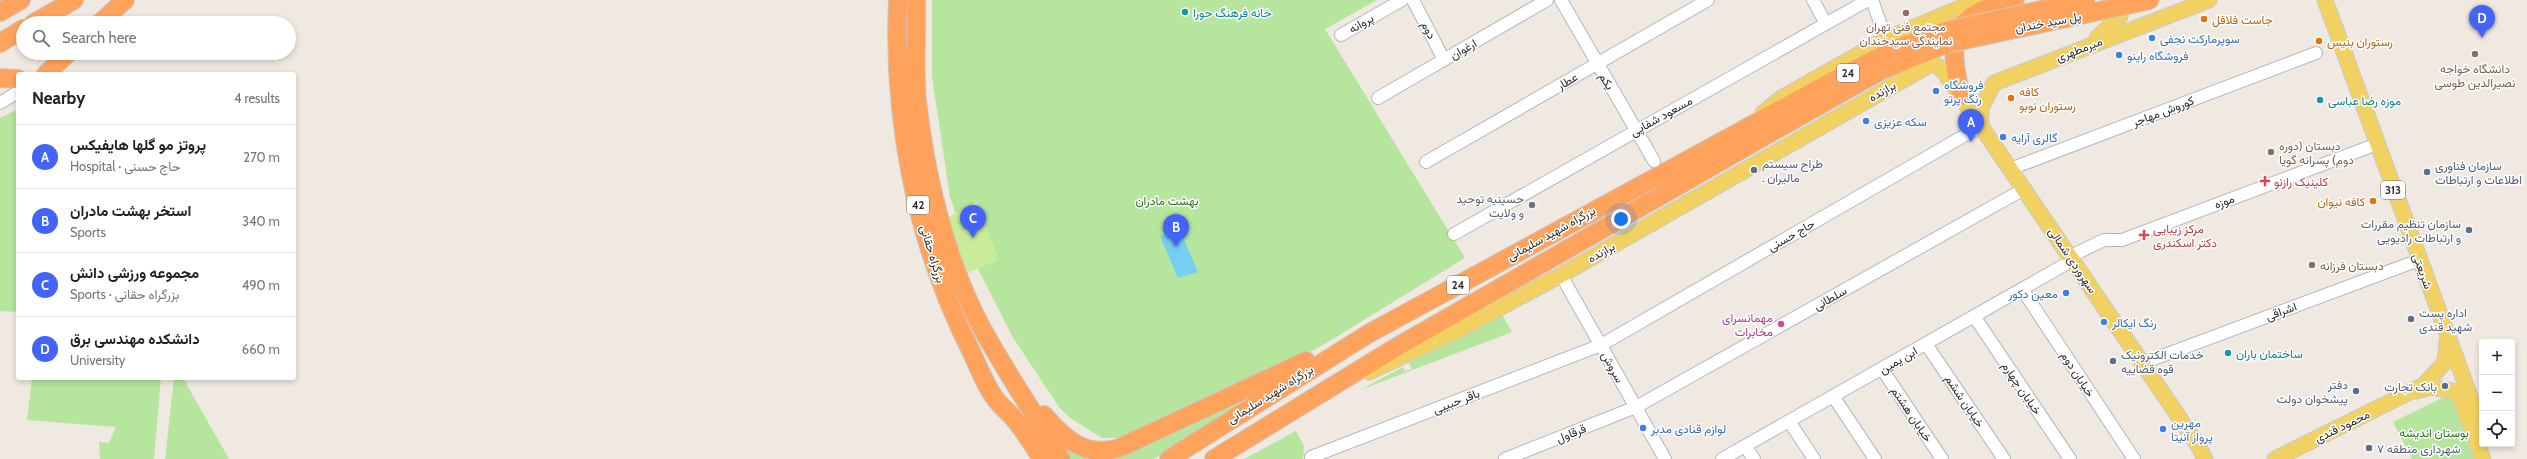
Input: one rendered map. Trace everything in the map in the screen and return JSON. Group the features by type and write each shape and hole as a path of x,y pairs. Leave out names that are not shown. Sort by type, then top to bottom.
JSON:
{"highway":[{"path":"46,16 74,0"},
{"path":"108,16 125,0"},
{"name":"بزرگراه حقانی","path":"898,0 899,103 915,192 926,235 944,290 961,330 994,397 1017,422 1042,459"},
{"name":"بزرگراه حقانی","path":"916,0 917,98 924,145 935,197 954,262 968,300 991,343 1061,459"},
{"path":"1961,96 1953,53 1956,37 1962,24 1974,13 1988,7 2015,0"},
{"name":"24","path":"1946,38 2086,0"},
{"name":"پل سید خندان","path":"1946,38 2150,0"},
{"path":"0,12 18,1"},
{"path":"0,43 16,33"},
{"name":"بزرگراه شهید سلیمانی","path":"1169,459 1368,334 1754,123 1895,50 1946,38"},
{"name":"بزرگراه شهید سلیمانی","path":"1214,459 1299,405 1882,70 1946,38"},
{"path":"48,72 61,60"},
{"path":"0,78 16,79"},
{"path":"1009,371 1063,436 1074,445 1085,449 1106,452 1119,448 1368,334"},
{"path":"994,397 1027,459"}],"main road":[{"path":"1754,123 1780,99 1886,39 1979,0"},
{"path":"2088,46 2108,30 2120,16 2123,0"},
{"name":"میرمطهری","path":"1982,126 1981,108 1994,83 2209,0"},
{"name":"شریعتی","path":"2325,0 2479,421"},
{"name":"سهروردی شمالی","path":"1936,65 1944,72 1982,126 2143,363 2206,459"},
{"name":"برازنده","path":"1299,405 1460,329 1561,275 1926,66 1936,65"},
{"name":"محمود قندی","path":"2275,459 2424,385 2445,362 2448,337"},
{"name":"محمود قندی","path":"2409,393 2431,387 2458,392 2483,459"},
{"path":"2198,445 2216,459"},
{"path":"2489,447 2493,459"}],"street":[{"name":"پروانه","path":"1341,35 1402,0"},
{"name":"دوم","path":"1413,0 1444,60"},
{"name":"ارغوان","path":"1378,98 1547,0"},
{"name":"یکم","path":"1562,0 1654,160"},
{"name":"عطار","path":"1426,162 1708,0"},
{"path":"1813,0 1826,24"},
{"name":"مسعود شفاپی","path":"1454,234 1868,0"},
{"path":"1872,0 1886,39"},
{"name":"کوروش مهاجر","path":"2010,169 2316,53"},
{"path":"0,103 16,93"},
{"name":"حاج حسنی","path":"1601,345 1982,126"},
{"name":"موزه","path":"2072,258 2104,240 2122,240 2377,144"},
{"name":"سلطانی","path":"1636,407 2024,189"},
{"name":"ابن یمین","path":"1722,459 2022,289 2072,258"},
{"name":"اشراقی","path":"2143,363 2419,260"},
{"name":"سروش","path":"1561,275 1665,459"},
{"name":"خیابان دوم","path":"2022,289 2134,459"},
{"name":"خیابان چهارم","path":"1974,316 2070,459"},
{"name":"خیابان ششم","path":"1926,344 2004,459"},
{"name":"باقر حبیبی","path":"1311,458 1601,345"},
{"name":"خیابان هشتم","path":"1882,369 1942,459"},
{"path":"1834,396 1875,459"},
{"name":"قرقاول","path":"1505,459 1636,407"},
{"path":"1789,421 1814,459"},
{"path":"1745,446 1754,459"}],"green space":[{"name":"بهشت مادران","path":"932,0 1377,0 1325,29 1465,258 1323,345 1263,377 1132,438 1102,438 1070,418 1059,407 1012,336 968,249 950,197 932,77"},
{"path":"16,110 16,312 0,311 0,118"},
{"path":"977,201 999,260 965,274 949,217"},
{"path":"1501,313 1512,332 1360,390 1403,367 1405,371 1412,369 1409,363"},
{"path":"1325,354 1154,459 1067,459 1061,440 1088,454"},
{"path":"32,380 161,380 154,459 100,459 99,442 109,443 116,427 27,420"},
{"path":"174,380 184,380 229,459 165,459"},
{"name":"بوستان اندیشه","path":"2450,394 2474,459 2412,459 2393,422"},
{"path":"1296,431 1304,446 1303,459 1244,459"}],"water":[{"path":"1179,228 1198,272 1178,278 1160,236"}],"place":[{"name":"خانه فرهنگ حورا","path":"1185,12"},
{"name":"مجتمع فنی تهران نمایندگی سیدخندان","path":"1906,13"},
{"name":"جاست فلافل","path":"2204,19"},
{"name":"سوپرمارکت نجفی","path":"2152,38"},
{"name":"دانشکده مهندسی برق","path":"2482,38"},
{"name":"رستوران بنیس","path":"2319,41"},
{"name":"دانشگاه خواجه نصیرالدین طوسی","path":"2475,54"},
{"name":"فروشگاه راینو","path":"2119,55"},
{"name":"فروشگاه رنگ پرتو","path":"1936,91"},
{"name":"کافه رستوران نوبو","path":"2011,98"},
{"name":"موزه رضا عباسی","path":"2320,100"},
{"name":"سکه عزیزی","path":"1866,121"},
{"name":"گالری آرایه","path":"2003,137"},
{"name":"پروتز مو گلها هایفیکس","path":"1971,142"},
{"name":"دبستان (دوره دوم) پسرانه گویا","path":"2271,152"},
{"name":"طراح سیستم . مالیران","path":"1754,170"},
{"name":"سازمان فناوری اطلاعات و ارتباطات","path":"2427,172"},
{"name":"کلینیک رازنو","path":"2265,181"},
{"name":"کافه نیوان","path":"2373,201"},
{"name":"حسینیه توحید و ولایت","path":"1532,205"},
{"name":"سازمان تنظیم مقررات و ارتباطات رادیویی","path":"2469,230"},
{"name":"مرکز زیبایی دکتر اسکندری","path":"2144,235"},
{"name":"مجموعه ورزشی دانش","path":"973,238"},
{"name":"استخر بهشت مادران","path":"1176,247"},
{"name":"دبستان فرزانه","path":"2312,265"},
{"name":"معین دکور","path":"2066,293"},
{"name":"اداره پست شهید قندی","path":"2411,319"},
{"name":"رنگ ایکالر","path":"2104,322"},
{"name":"مهمانسرای مخابرات","path":"1781,324"},
{"name":"ساختمان باران","path":"2228,353"},
{"name":"خدمات الکترونیک قوه قضاییه","path":"2113,361"},
{"name":"بانک تجارت","path":"2445,386"},
{"name":"دفتر پیشخوان دولت","path":"2356,391"},
{"name":"لوازم قنادى مدبر","path":"1643,428"},
{"name":"مهرین پرواز آنیتا","path":"2163,429"},
{"name":"شهرداری منطقه ۷","path":"2369,448"}]}
